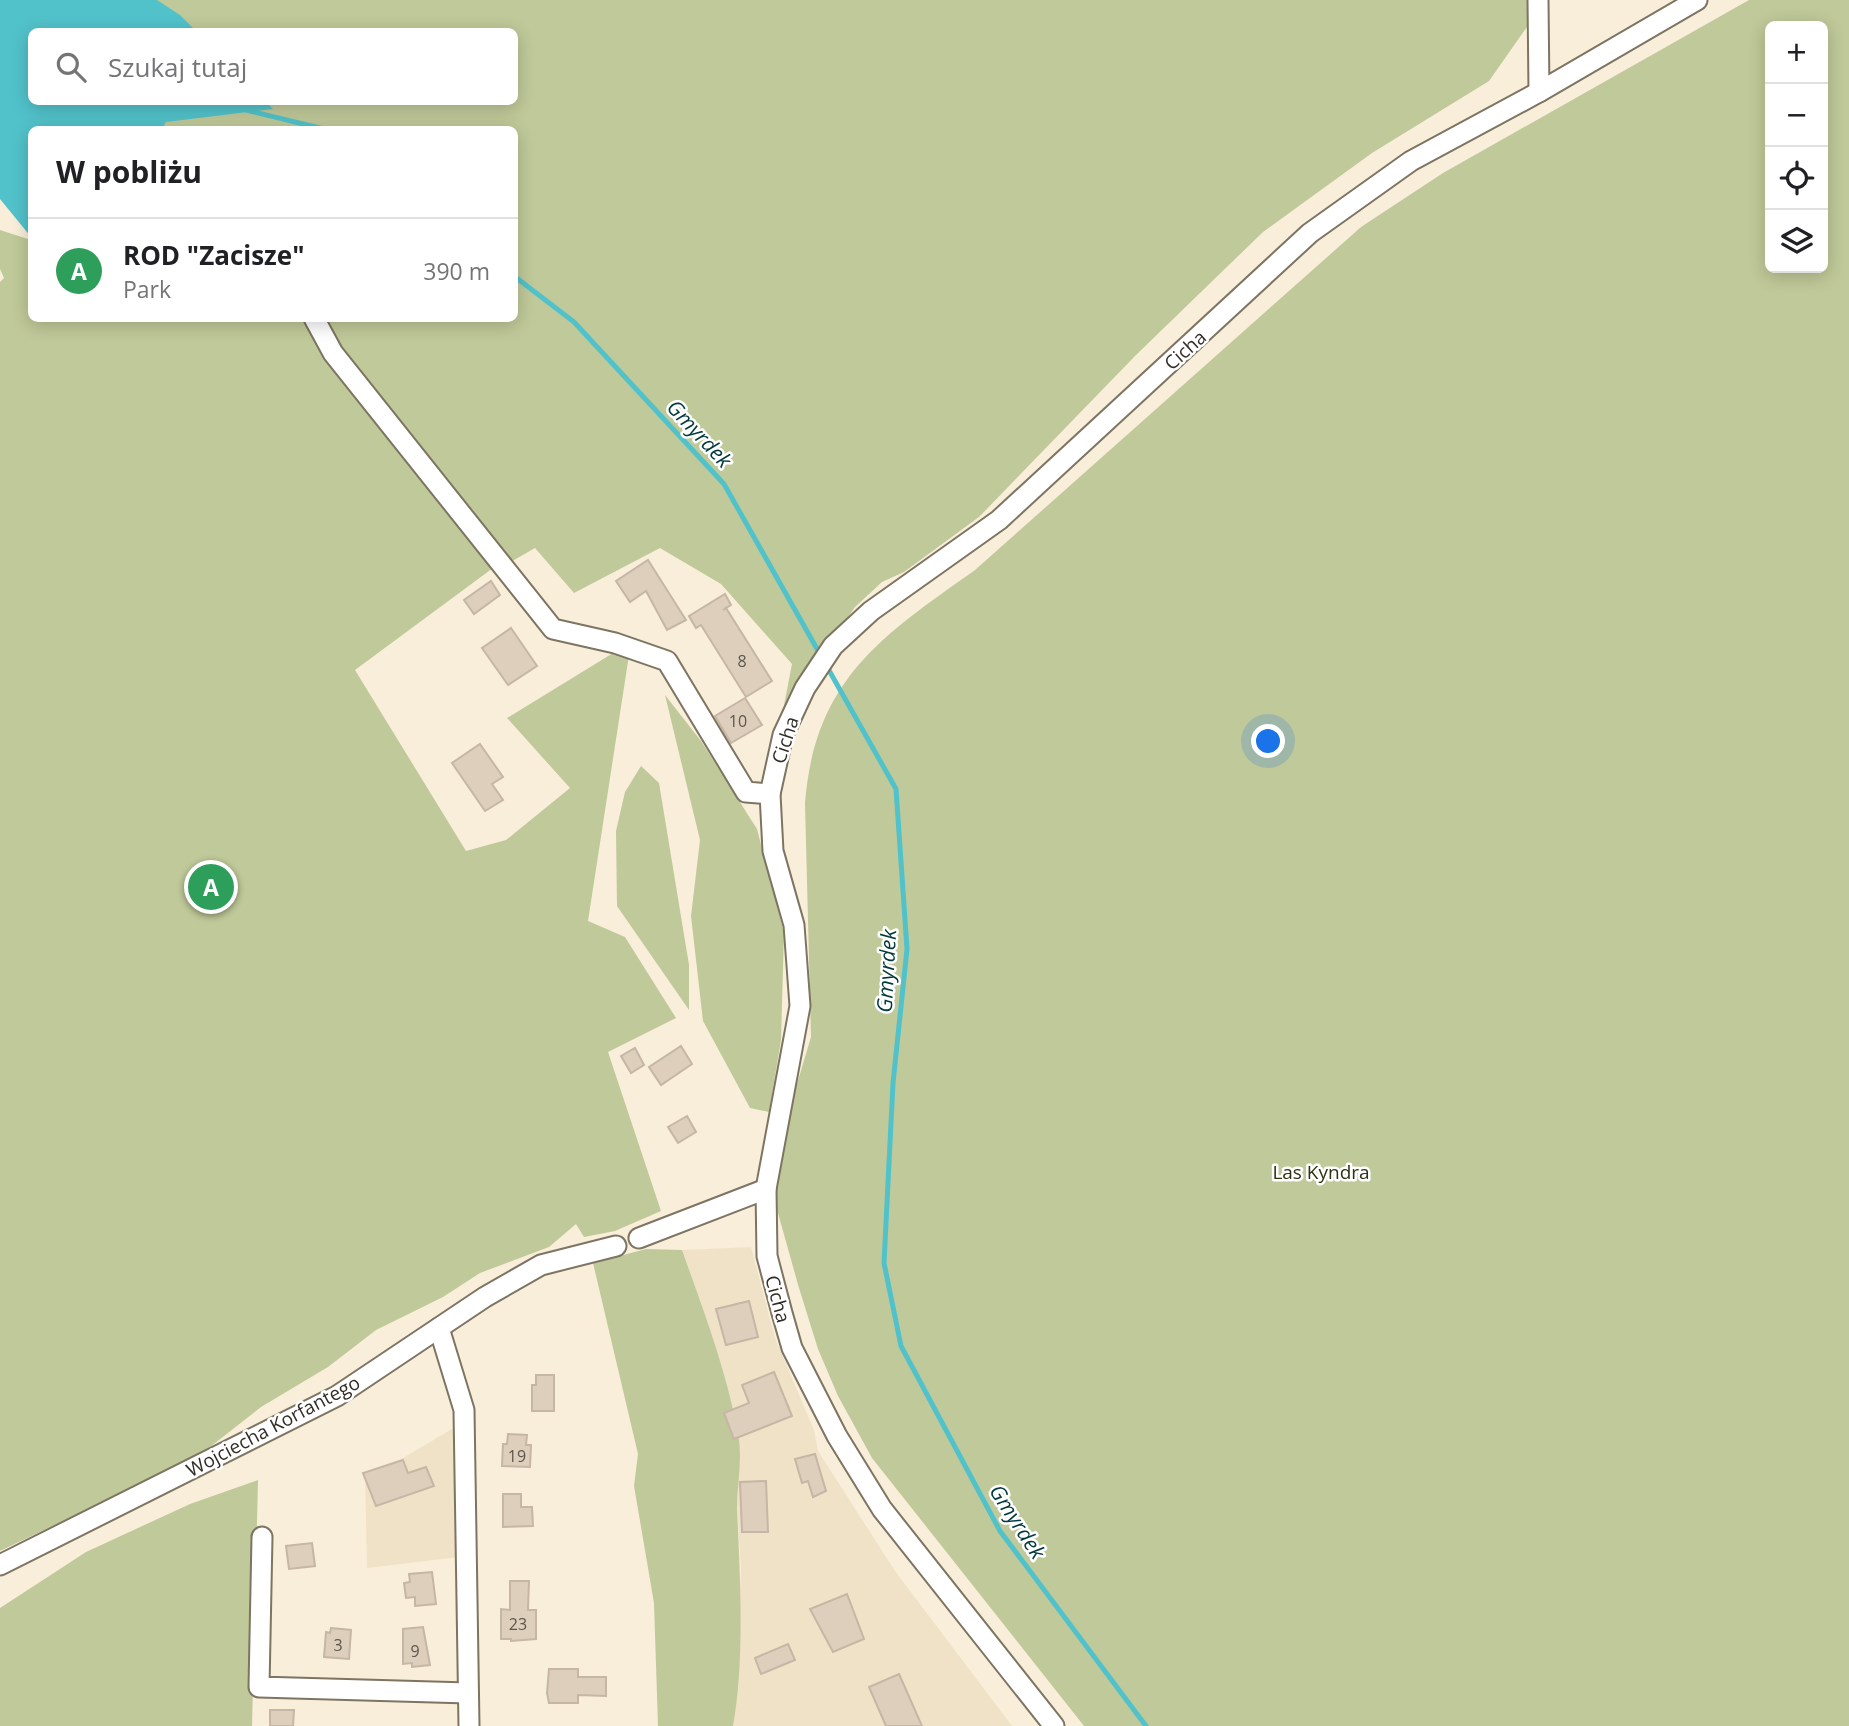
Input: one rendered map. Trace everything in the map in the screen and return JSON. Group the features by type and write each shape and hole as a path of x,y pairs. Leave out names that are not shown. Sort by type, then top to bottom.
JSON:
{"street":[{"path":"1538,0 1539,92"},
{"name":"Cicha","path":"1054,1726 882,1508 837,1436 792,1348 782,1313 767,1256 766,1189 800,1006 793,925 773,851 770,794 783,735 817,670 832,649 871,611 999,520 1310,233 1411,161 1539,92 1697,0"},
{"path":"316,322 333,353 553,629 615,643 667,661 746,792 770,794"},
{"path":"639,1238 766,1189"},
{"name":"Wojciecha Korfantego","path":"0,1565 337,1396 439,1328 541,1265 616,1246"},
{"path":"439,1328 464,1410 469,1726"},
{"path":"262,1537 259,1687 468,1693"}],"shaded area":[{"path":"751,1247 775,1338 814,1430 818,1451 895,1571 1012,1726 733,1726 741,1571 737,1504 740,1453 738,1433 702,1306 682,1250"},
{"path":"457,1426 459,1557 367,1568 365,1472 403,1458"}],"green space":[{"path":"129,0 1528,0 1529,24 1489,81 1372,153 1263,232 1136,355 979,517 904,572 882,582 855,607 805,678 779,731 792,664 721,584 660,548 574,593 535,548 507,564 341,350 323,322 518,322 518,126 146,126 152,113 228,105 518,105 518,28 169,28"},
{"name":"Las Kyndra","path":"1749,0 1849,0 1849,1726 1084,1726 872,1458 838,1396 818,1349 774,1199 788,1114 811,1037 805,803 811,760 823,724 839,692 859,665 883,640 975,570 1361,227 1443,173"},
{"path":"0,230 28,239 28,322 306,322 333,361 493,568 355,670 466,851 506,840 570,788 507,718 631,642 588,921 625,937 676,1018 608,1052 661,1211 615,1231 584,1237 576,1224 549,1247 480,1273 443,1297 376,1330 328,1367 261,1407 210,1447 0,1551 0,282 4,278 0,269"},
{"path":"665,695 701,741 757,829 784,933 781,1040 769,1112 750,1108 703,1021 691,916 700,840"},
{"path":"641,766 659,783 689,965 689,1010 617,906 616,831 625,792"},
{"path":"646,1249 682,1250 721,1364 738,1434 740,1646 733,1726 658,1726 654,1603 634,1486 638,1454 593,1263"},
{"path":"258,1480 252,1726 0,1726 0,1608 86,1552 190,1504"}],"water":[{"path":"0,0 157,0 180,15 193,28 28,28 28,105 269,105 273,109 166,122 164,126 28,126 28,233 0,199"}],"building":[{"path":"648,560 686,620 667,630 646,591 630,602 616,581"},
{"path":"491,581 500,595 474,614 464,600"},
{"path":"725,594 731,605 726,608 772,681 746,697 701,625 696,628 689,616"},
{"path":"511,628 537,666 508,685 482,648"},
{"path":"745,698 762,725 731,743 715,716"},
{"path":"480,744 503,777 492,784 503,800 485,811 452,763"},
{"path":"681,1046 692,1064 661,1085 649,1067"},
{"path":"635,1048 644,1065 631,1073 621,1056"},
{"path":"687,1116 696,1132 678,1143 668,1127"},
{"path":"749,1301 758,1337 726,1345 716,1309"},
{"path":"774,1372 792,1416 734,1439 724,1413 749,1403 742,1385"},
{"path":"536,1375 554,1375 554,1411 532,1411 532,1385 536,1385"},
{"path":"508,1434 527,1435 526,1445 531,1445 530,1467 502,1466 503,1444 507,1444"},
{"path":"815,1454 826,1491 813,1497 808,1481 802,1483 795,1459"},
{"path":"403,1460 408,1473 426,1467 434,1486 376,1506 363,1473"},
{"path":"766,1481 768,1532 742,1532 740,1482"},
{"path":"503,1494 521,1494 521,1507 532,1507 533,1526 503,1527"},
{"path":"312,1543 315,1566 289,1569 286,1546"},
{"path":"432,1572 436,1604 415,1606 415,1597 406,1598 404,1583 410,1582 409,1574"},
{"path":"510,1581 529,1581 528,1610 536,1610 536,1639 501,1639 501,1609 510,1610"},
{"path":"847,1594 864,1639 833,1652 810,1609"},
{"path":"423,1627 430,1665 412,1667 412,1663 403,1664 403,1629"},
{"path":"331,1628 351,1630 349,1659 324,1657 326,1632 330,1633"},
{"path":"788,1644 795,1660 761,1674 755,1658"},
{"path":"549,1669 578,1669 578,1677 606,1677 606,1696 578,1695 578,1703 549,1703"},
{"path":"899,1674 922,1726 886,1726 869,1687"},
{"path":"270,1710 294,1710 293,1726 270,1726"}],"waterway":[{"name":"Gmyrdek","path":"246,110 312,126"},
{"name":"Gmyrdek","path":"518,279 574,322 724,484 821,656"},
{"name":"Gmyrdek","path":"826,665 896,789 907,949 893,1083 884,1263 901,1346 1000,1531 1146,1726"}],"place":[{"name":"ROD \"Zacisze\"","path":"211,887"}]}
